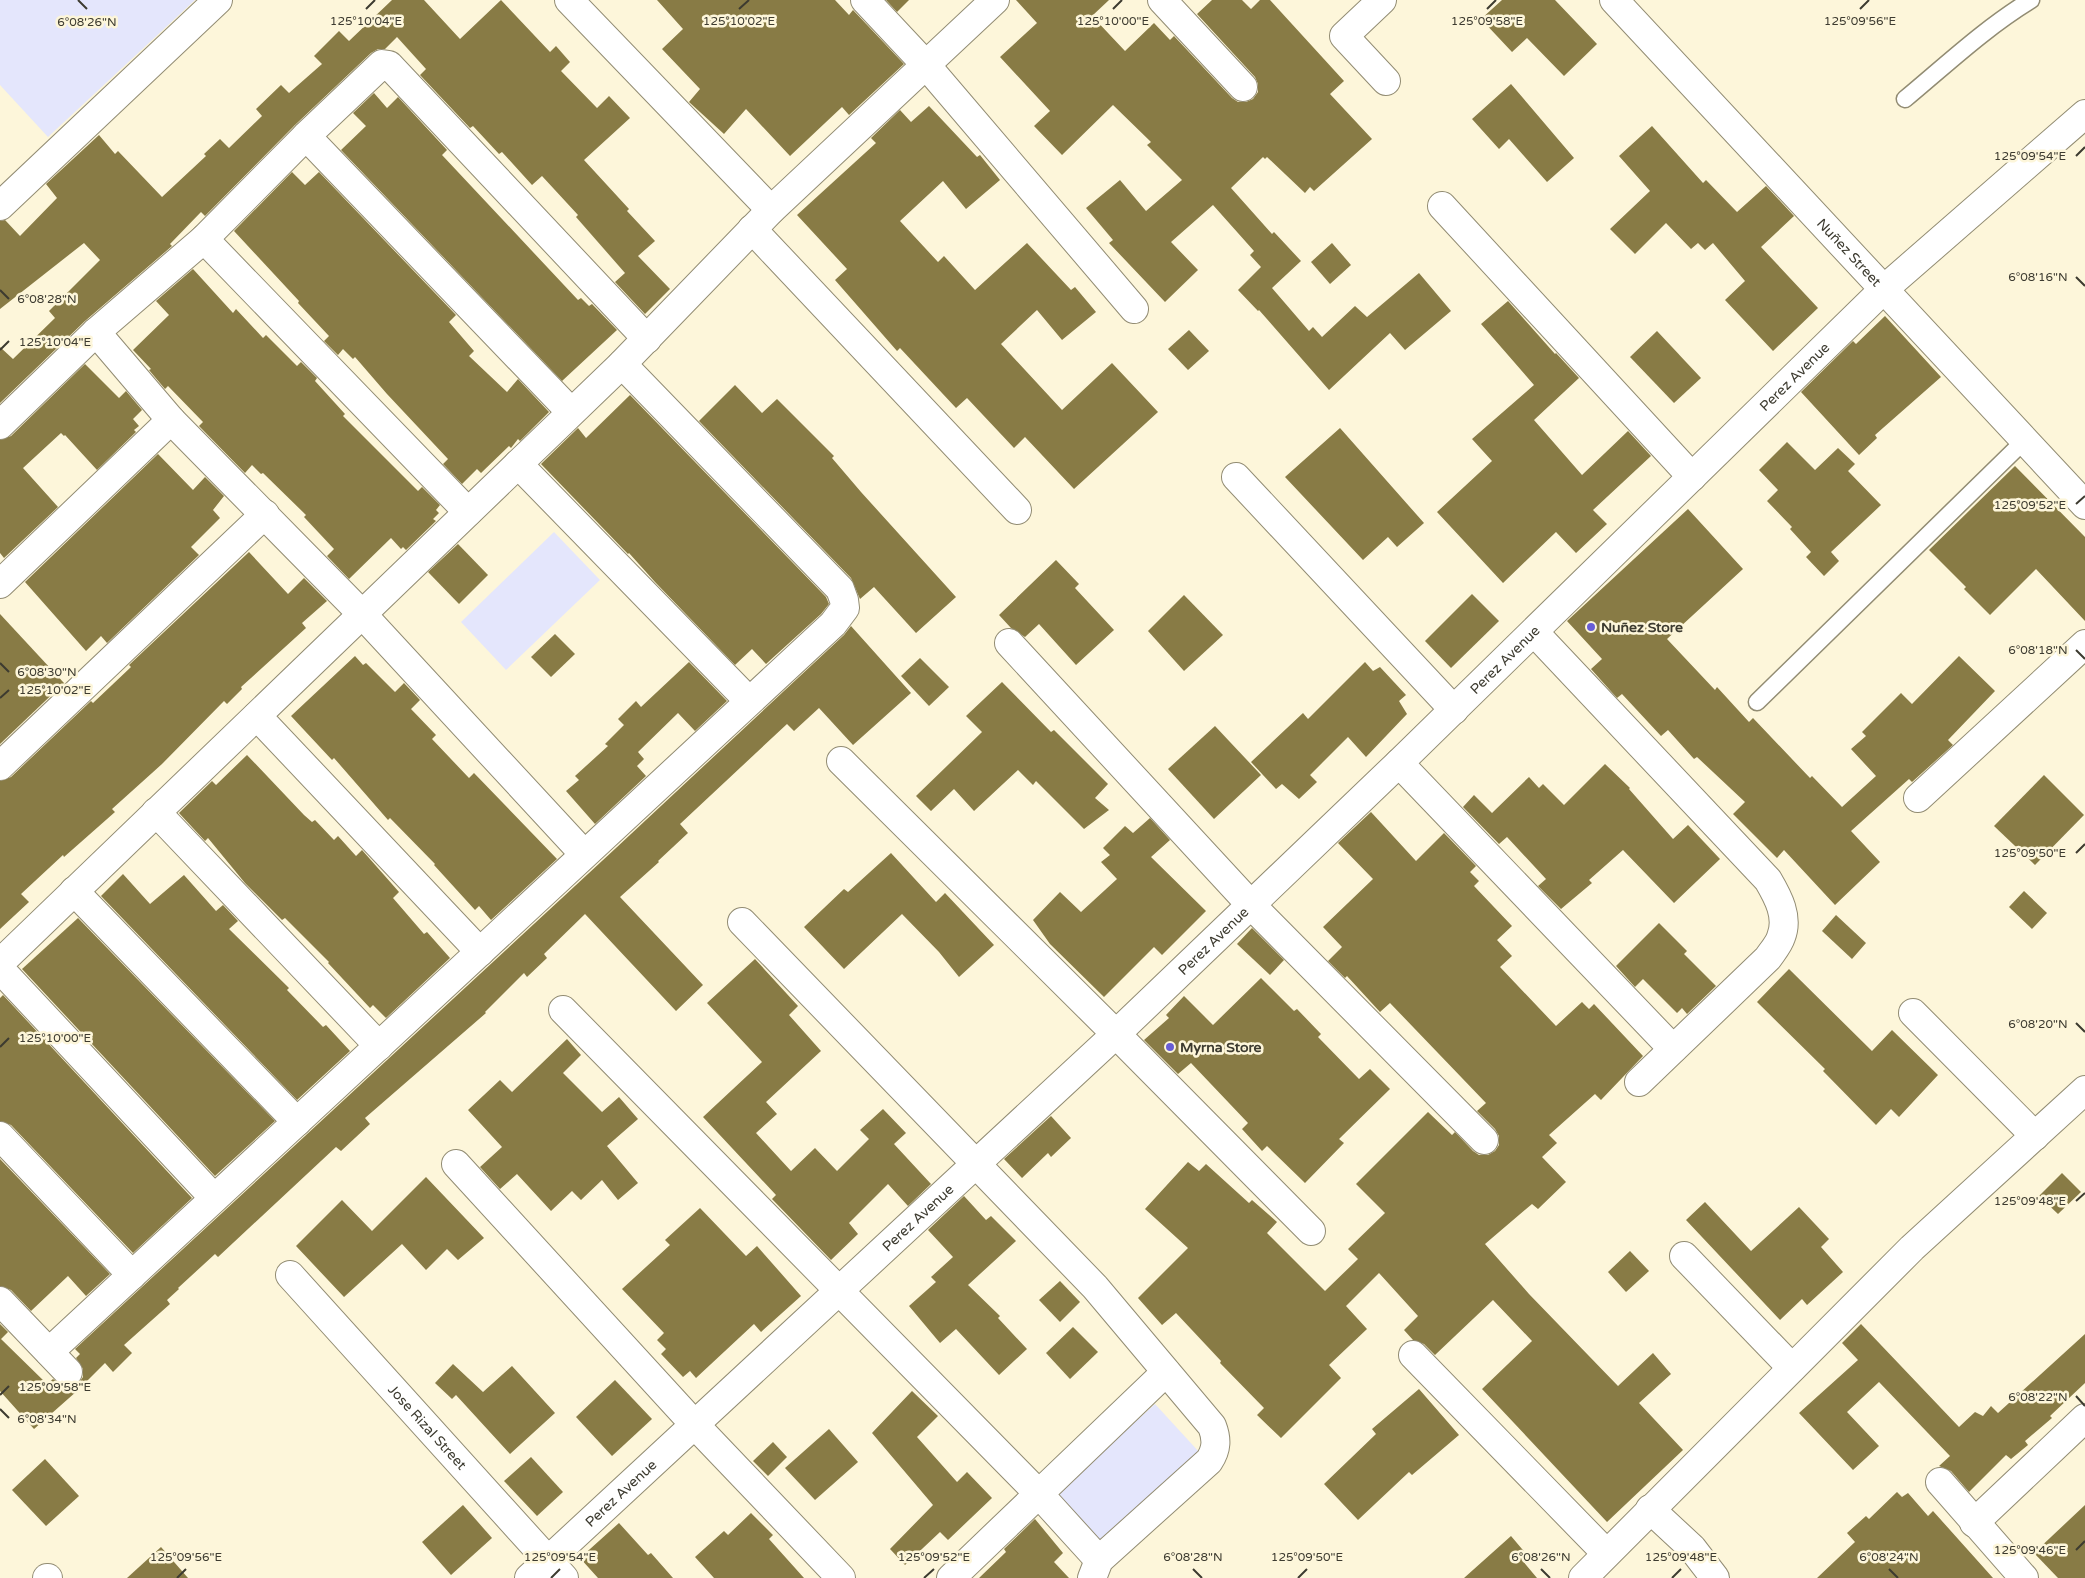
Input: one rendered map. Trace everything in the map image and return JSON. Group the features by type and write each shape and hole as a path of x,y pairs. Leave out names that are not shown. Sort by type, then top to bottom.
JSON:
{"street":[{"path":"0,206 218,0"},
{"path":"569,0 771,210"},
{"path":"865,0 926,65 1134,309"},
{"path":"0,963 622,364 771,210 995,0"},
{"path":"1162,0 1243,87"},
{"path":"1382,0 1344,36 1386,81"},
{"name":"Nuñez Street","path":"1614,0 2085,504"},
{"path":"0,425 96,332 204,238 306,136 382,64 390,65 647,338"},
{"name":"Perez Avenue","path":"547,1572 694,1425 1116,1034 1400,764 1884,290 2085,114"},
{"path":"306,136 572,412"},
{"path":"1442,206 1692,477"},
{"path":"752,229 1017,510"},
{"path":"204,238 468,512"},
{"path":"96,332 171,420 362,614 584,854"},
{"path":"49,1352 833,624 845,608 840,589 622,364"},
{"path":"0,584 171,420"},
{"path":"518,464 749,701"},
{"path":"1236,477 1454,710"},
{"path":"0,766 265,514"},
{"path":"1534,632 1768,880 1778,898 1785,920 1781,938 1768,958 1638,1082"},
{"path":"1009,643 1250,906 1484,1140"},
{"path":"1918,798 2085,644"},
{"path":"257,716 480,952"},
{"path":"841,761 1311,1231"},
{"path":"1400,764 1673,1049"},
{"path":"156,812 379,1046"},
{"path":"74,892 297,1122"},
{"path":"563,1010 1038,1494 1095,1569 1209,1461 1214,1452 1215,1435 1212,1426 1095,1287 742,922"},
{"path":"0,969 214,1198"},
{"path":"1913,1013 2035,1136"},
{"path":"1413,1355 1594,1570 1650,1509 1912,1248 2085,1090"},
{"path":"0,1136 132,1275"},
{"path":"456,1164 694,1425 841,1578"},
{"path":"1684,1256 1792,1368"},
{"name":"Jose Rizal Street","path":"290,1275 547,1572"},
{"path":"0,1301 68,1372"},
{"path":"951,1578 1166,1372"},
{"path":"1974,1523 2083,1425"},
{"path":"1940,1482 2024,1578"},
{"path":"1650,1509 1692,1548 1715,1578"}],"lane":[{"path":"1905,99 1969,45 2014,10 2031,0"},
{"path":"1757,702 2025,440"}],"shaded area":[{"path":"0,0 195,0 48,137 0,85"},
{"path":"554,532 600,580 506,670 461,622"},
{"path":"1155,1404 1200,1453 1100,1542 1056,1493"}],"building":[{"path":"392,0 424,0 460,39 501,0 550,52 556,46 570,62 561,71 597,108 609,96 630,118 584,160 629,209 627,211 655,241 638,256 670,289 645,314 615,282 625,273 576,217 578,215 542,176 532,185 502,152 499,154 473,126 470,128 420,75 426,69 397,37 385,49 378,49 371,53 295,125 205,216 201,212 170,244 172,246 85,321 0,403 0,347 13,359 55,318 49,311 100,260 84,243 0,309 0,221 5,220 20,236 57,198 46,184 99,135 115,154 118,151 162,197 206,156 204,154 220,139 229,148 262,116 256,109 281,85 289,93 322,64 314,56 339,31 349,41"},
{"path":"657,0 835,0 849,15 853,10 904,64 849,115 842,107 790,156 746,109 724,134 689,102 700,89 662,49 683,29"},
{"path":"886,0 909,0 897,12"},
{"path":"1016,0 1109,0 1092,16 1125,51 1154,23 1170,40 1174,36 1232,98 1238,102 1246,102 1253,99 1258,92 1258,84 1255,77 1197,14 1212,0 1242,0 1251,9 1260,0 1270,0 1344,81 1330,94 1372,139 1314,191 1310,187 1305,193 1267,157 1265,159 1263,157 1231,188 1272,234 1274,232 1301,261 1272,288 1309,331 1313,327 1322,337 1355,306 1367,317 1419,273 1451,311 1405,350 1390,333 1329,390 1259,310 1238,290 1261,267 1250,255 1254,251 1213,205 1171,242 1198,270 1165,302 1109,243 1113,240 1086,208 1120,180 1146,211 1182,180 1147,145 1151,142 1113,105 1062,155 1034,126 1050,111 1000,57 1037,23"},
{"path":"1502,0 1555,0 1597,44 1564,76 1527,38 1512,52 1481,19"},
{"path":"1511,84 1574,158 1547,182 1509,139 1499,149 1472,119"},
{"path":"374,93 387,108 398,97 447,150 442,155 578,300 581,298 589,306 592,304 617,330 562,381 341,150 366,126 353,113"},
{"path":"929,106 977,157 980,155 1000,180 966,209 943,181 900,221 938,262 944,256 975,290 1027,243 1071,290 1075,287 1096,312 1062,340 1037,310 1001,344 1062,410 1112,363 1158,412 1074,489 1025,437 1014,448 967,398 956,408 900,348 897,351 835,280 847,269 797,215 876,143 871,138 900,110 911,122"},
{"path":"1652,126 1703,183 1706,180 1737,212 1766,186 1794,216 1761,247 1818,308 1773,351 1725,300 1745,281 1713,243 1705,250 1698,243 1691,249 1666,223 1635,254 1610,229 1650,191 1619,156"},
{"path":"292,172 305,185 319,172 456,315 449,322 474,351 469,356 507,392 518,379 549,412 520,441 518,439 511,448 509,446 481,473 477,469 462,484 443,464 448,459 355,357 353,359 343,349 338,355 324,341 329,336 234,231"},
{"path":"1332,243 1351,265 1330,284 1311,262"},
{"path":"193,269 233,313 236,309 263,338 266,335 297,366 301,362 317,378 315,381 345,414 343,416 418,491 422,487 440,505 436,510 439,513 433,519 436,521 406,550 403,547 401,549 391,538 349,579 327,556 334,549 304,517 306,515 263,473 261,474 252,465 245,473 199,426 203,422 168,386 165,389 149,370 151,369 133,350 169,315 156,301"},
{"path":"1508,301 1579,378 1534,420 1582,475 1628,431 1651,456 1593,510 1607,524 1576,553 1556,532 1503,583 1437,512 1492,461 1472,439 1534,385 1481,324"},
{"path":"1885,316 1941,377 1875,435 1877,438 1859,455 1801,392 1853,341 1856,344"},
{"path":"1189,330 1209,351 1188,370 1168,349"},
{"path":"1657,331 1701,378 1674,403 1630,357"},
{"path":"85,364 119,398 126,391 142,410 133,419 139,426 134,430 136,432 97,470 61,433 23,468 58,507 4,558 0,553 0,440 11,436"},
{"path":"735,385 762,413 777,399 834,456 832,458 861,492 956,597 916,633 874,587 860,599 851,578 699,421"},
{"path":"630,395 826,597 829,604 821,614 766,664 752,649 735,665 629,553 541,464 578,428 586,438"},
{"path":"1340,428 1424,523 1397,547 1388,537 1363,560 1285,477"},
{"path":"1787,442 1815,470 1838,448 1855,464 1848,471 1881,505 1831,552 1839,561 1824,576 1806,557 1811,552 1790,529 1792,527 1767,501 1778,490 1759,470"},
{"path":"158,454 193,490 205,477 224,496 213,510 220,518 191,547 199,555 107,643 101,636 86,651 25,582"},
{"path":"2015,466 2085,537 2085,621 2036,569 1990,615 1964,589 1966,587 1929,550"},
{"path":"1688,509 1743,569 1667,639 1715,690 1717,687 1749,722 1753,718 1810,778 1812,776 1842,807 1876,776 1851,749 1866,736 1862,732 1901,693 1912,704 1959,656 1995,691 1948,740 1953,745 1912,782 1909,779 1851,831 1880,862 1835,905 1784,850 1777,858 1733,814 1745,802 1697,757 1694,759 1668,730 1661,736 1622,694 1617,698 1591,669 1602,659 1567,621"},
{"path":"458,544 488,575 459,604 428,572"},
{"path":"249,552 288,594 304,578 327,601 302,623 306,628 241,687 242,689 227,704 224,701 162,764 112,809 115,812 64,857 63,855 21,894 29,902 0,929 0,781 11,777 91,701 93,703 131,667 129,665"},
{"path":"1056,560 1079,584 1075,588 1114,630 1076,665 1039,624 1025,637 1011,628 999,615"},
{"path":"1472,594 1499,621 1451,668 1425,641"},
{"path":"1184,595 1223,635 1184,671 1148,631"},
{"path":"0,614 64,683 0,744"},
{"path":"851,626 911,693 853,745 819,708 794,731 787,724 680,824 688,833 620,897 703,985 676,1011 585,914 544,954 547,958 527,977 524,973 486,1013 365,1118 370,1124 341,1151 336,1147 218,1257 215,1254 178,1288 167,1300 170,1304 124,1345 132,1353 113,1372 105,1363 34,1429 0,1391 0,1324 8,1332 1,1339 47,1384 53,1379 64,1387 72,1387 78,1384 83,1377 83,1369 76,1358 80,1354 75,1349 616,848 844,635"},
{"path":"555,634 575,654 551,677 531,657"},
{"path":"355,656 363,665 366,663 395,692 404,683 420,700 411,709 436,735 432,739 469,778 474,773 557,859 491,920 479,906 475,910 435,864 390,818 388,820 334,758 332,760 291,716"},
{"path":"920,658 949,687 929,706 901,676"},
{"path":"689,662 727,701 695,731 678,713 638,752 644,759 637,766 646,776 595,824 566,791 579,780 575,776 608,746 605,744 624,725 618,719 636,701 641,707"},
{"path":"1365,662 1373,671 1380,667 1406,695 1399,701 1407,714 1366,757 1348,737 1310,775 1317,782 1299,799 1282,784 1276,789 1251,762 1303,713 1308,719"},
{"path":"1002,682 1051,732 1054,730 1108,784 1095,798 1109,810 1084,829 1036,781 1033,785 1018,770 974,811 954,789 931,811 916,796 982,732 966,716"},
{"path":"1215,726 1261,775 1214,819 1168,769"},
{"path":"247,755 312,822 315,820 334,840 338,836 356,856 362,850 399,892 393,898 424,934 427,932 450,958 386,1018 373,1005 370,1008 329,962 285,918 282,920 245,883 208,838 205,841 179,813 212,781 216,785"},
{"path":"1605,764 1630,788 1673,839 1688,825 1720,859 1674,903 1623,850 1589,880 1592,883 1561,909 1538,886 1546,879 1507,837 1499,844 1463,807 1474,795 1492,813 1529,777 1539,788 1543,784 1564,805"},
{"path":"2044,775 2084,815 2035,865 1994,826"},
{"path":"1371,812 1416,861 1444,833 1476,866 1470,872 1479,881 1474,886 1512,926 1497,940 1512,956 1500,967 1556,1026 1582,1002 1589,1009 1594,1004 1643,1056 1601,1100 1595,1094 1549,1135 1557,1143 1542,1157 1566,1182 1538,1209 1532,1204 1485,1244 1529,1294 1618,1386 1653,1353 1671,1374 1639,1403 1683,1450 1607,1522 1482,1389 1532,1341 1493,1300 1435,1355 1424,1344 1413,1340 1404,1330 1418,1316 1379,1273 1346,1306 1367,1329 1329,1365 1341,1378 1281,1438 1257,1415 1264,1408 1220,1363 1221,1361 1176,1313 1162,1325 1138,1298 1188,1248 1145,1209 1188,1162 1199,1171 1206,1164 1249,1203 1252,1200 1277,1222 1267,1233 1325,1291 1358,1259 1348,1249 1385,1213 1356,1184 1428,1112 1452,1135 1455,1132 1479,1155 1488,1155 1495,1151 1499,1145 1499,1136 1495,1129 1477,1111 1486,1103 1390,1003 1380,1012 1347,976 1345,978 1328,961 1342,947 1323,927 1373,879 1338,843"},
{"path":"1150,818 1170,840 1151,857 1206,911 1162,955 1154,947 1104,997 1050,944 1033,920 1060,892 1081,912 1117,879 1101,862 1110,855 1103,848 1125,826 1133,833"},
{"path":"891,853 936,902 945,893 994,945 959,977 939,952 902,914 844,969 804,927 844,889 848,892"},
{"path":"123,874 150,904 184,875 216,911 223,905 238,921 229,929 289,988 287,990 323,1027 326,1025 350,1051 297,1100 101,896"},
{"path":"2024,891 2047,913 2032,929 2009,907"},
{"path":"1836,915 1866,943 1852,959 1822,931"},
{"path":"78,918 275,1121 215,1176 22,969"},
{"path":"1659,923 1687,951 1684,954 1716,986 1687,1014 1682,1008 1677,1013 1643,979 1635,987 1616,966"},
{"path":"1252,928 1284,960 1270,975 1237,944"},
{"path":"755,959 798,1006 789,1015 821,1051 766,1102 777,1114 756,1133 791,1171 815,1148 837,1171 869,1139 860,1130 883,1109 906,1133 894,1144 931,1184 908,1206 888,1184 849,1223 858,1234 831,1260 772,1199 776,1195 703,1117 762,1062 707,1003"},
{"path":"1789,969 1872,1051 1892,1030 1938,1075 1899,1117 1891,1109 1876,1125 1823,1071 1825,1069 1757,1002"},
{"path":"1261,978 1294,1011 1297,1009 1321,1034 1318,1037 1359,1079 1370,1069 1390,1089 1339,1139 1344,1143 1305,1183 1267,1146 1262,1151 1242,1129 1248,1123 1191,1063 1178,1074 1144,1040 1169,1018 1166,1015 1184,996 1213,1025"},
{"path":"3,995 192,1198 133,1253 11,1125 0,1121 0,998"},
{"path":"567,1039 581,1055 563,1073 602,1112 619,1097 638,1119 607,1146 638,1183 618,1200 602,1180 581,1200 572,1191 551,1211 517,1174 500,1189 480,1167 502,1147 468,1110 500,1080 512,1092"},
{"path":"1051,1116 1071,1138 1051,1157 1048,1153 1022,1178 1004,1159"},
{"path":"0,1159 110,1274 86,1296 68,1276 31,1311 11,1290 0,1286"},
{"path":"2062,1173 2081,1192 2058,1214 2039,1196"},
{"path":"426,1177 484,1238 458,1260 447,1249 426,1270 402,1244 344,1297 296,1246 342,1200 372,1231"},
{"path":"964,1196 986,1220 991,1216 1016,1241 968,1285 1000,1316 998,1318 1027,1349 999,1375 956,1329 940,1343 909,1306 936,1282 931,1277 953,1257 928,1230"},
{"path":"1705,1202 1751,1251 1799,1207 1829,1239 1821,1247 1843,1272 1807,1305 1802,1299 1780,1320 1686,1220"},
{"path":"700,1208 746,1256 757,1246 801,1296 761,1332 754,1324 696,1378 690,1371 683,1377 661,1354 666,1349 657,1340 664,1333 622,1289 670,1245 665,1240"},
{"path":"1630,1251 1649,1271 1626,1292 1608,1272"},
{"path":"1060,1281 1080,1302 1060,1322 1039,1300"},
{"path":"1861,1324 1959,1427 1975,1412 1983,1416 1991,1406 1998,1413 2085,1334 2085,1383 2050,1416 2052,1418 2025,1441 2028,1445 2011,1459 2006,1455 1969,1492 1951,1471 1939,1466 1950,1456 1879,1382 1847,1412 1879,1446 1853,1470 1799,1413 1858,1360 1842,1343"},
{"path":"1073,1327 1098,1352 1070,1379 1046,1353"},
{"path":"453,1364 483,1392 512,1366 555,1413 510,1454 456,1395 452,1399 435,1383"},
{"path":"615,1380 652,1419 612,1456 576,1417"},
{"path":"1419,1389 1459,1435 1412,1475 1409,1472 1358,1520 1324,1484 1376,1434 1372,1429"},
{"path":"912,1391 938,1416 917,1437 957,1482 967,1472 992,1498 948,1540 940,1532 905,1565 890,1549 933,1505 872,1433"},
{"path":"829,1429 858,1462 815,1500 785,1468"},
{"path":"773,1442 787,1457 768,1476 753,1461"},
{"path":"531,1457 563,1492 537,1516 504,1481"},
{"path":"45,1459 79,1496 46,1526 12,1490"},
{"path":"1897,1492 1902,1497 1908,1493 1928,1516 1933,1511 1993,1578 1817,1578 1855,1542 1847,1533 1866,1516 1869,1519"},
{"path":"463,1505 492,1538 451,1575 422,1542"},
{"path":"2085,1505 2085,1578 2058,1578 2034,1553"},
{"path":"751,1513 773,1535 769,1539 804,1578 714,1578 695,1557 724,1531 728,1535"},
{"path":"1035,1519 1063,1553 1054,1562 1069,1578 979,1578 1006,1552 1004,1549"},
{"path":"619,1523 648,1555 651,1553 673,1578 598,1578 580,1558"},
{"path":"1511,1536 1527,1555 1522,1560 1537,1578 1464,1578"},
{"path":"161,1547 188,1578 127,1578"}],"place":[{"name":"Nuñez Store","path":"1591,627"},
{"name":"Myrna Store","path":"1170,1047"}]}
